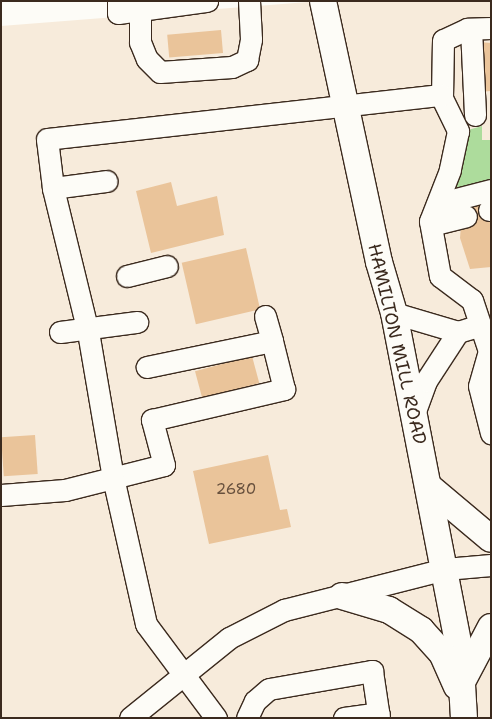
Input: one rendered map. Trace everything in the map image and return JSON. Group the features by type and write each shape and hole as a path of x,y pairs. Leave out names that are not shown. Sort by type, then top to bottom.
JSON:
{"main road":[{"name":"HAMILTON MILL ROAD","path":"323,1 394,313 445,569 464,700"},
{"path":"428,486 491,538"},
{"path":"342,596 389,610 421,630 442,653 464,700"},
{"path":"464,700 491,627"}],"street":[{"path":"118,1 118,13 207,1"},
{"path":"140,10 140,42 147,59 160,72 232,67 247,60 251,39 249,1"},
{"path":"450,116 483,115 481,28 443,40 442,94 450,116 458,131 432,217 440,276 482,298 480,325 490,351 478,386 491,433"},
{"path":"211,716 146,624 113,478 88,332 53,188 47,138 346,107 442,94"},
{"path":"53,188 107,181"},
{"path":"432,217 490,203"},
{"path":"432,217 465,211"},
{"path":"127,276 167,266"},
{"path":"394,313 458,332 480,325"},
{"path":"1,495 65,490 164,465 152,420 284,389 265,316"},
{"path":"60,332 88,332 137,322"},
{"path":"414,414 426,381 458,332"},
{"path":"147,368 272,341"},
{"path":"130,718 183,674 244,630 284,610 445,569 491,565"},
{"path":"247,718 255,701 269,689 372,671 379,715 344,718"}],"shaded area":[{"path":"320,1 491,1 491,718 1,718 1,26"}],"green space":[{"path":"482,126 482,140 491,140 491,183 460,190 454,183 468,130"}],"building":[{"path":"221,30 223,53 169,58 167,35"},
{"path":"480,42 491,43 491,91 478,92"},
{"path":"171,182 177,206 217,196 224,235 151,253 136,191"},
{"path":"485,195 491,220 491,267 470,269 460,238 463,200"},
{"path":"246,248 260,309 196,324 182,263"},
{"path":"252,356 259,383 202,398 195,371"},
{"path":"35,435 38,474 4,476 1,437"},
{"path":"268,455 280,510 287,509 291,527 209,544 193,471"}]}
